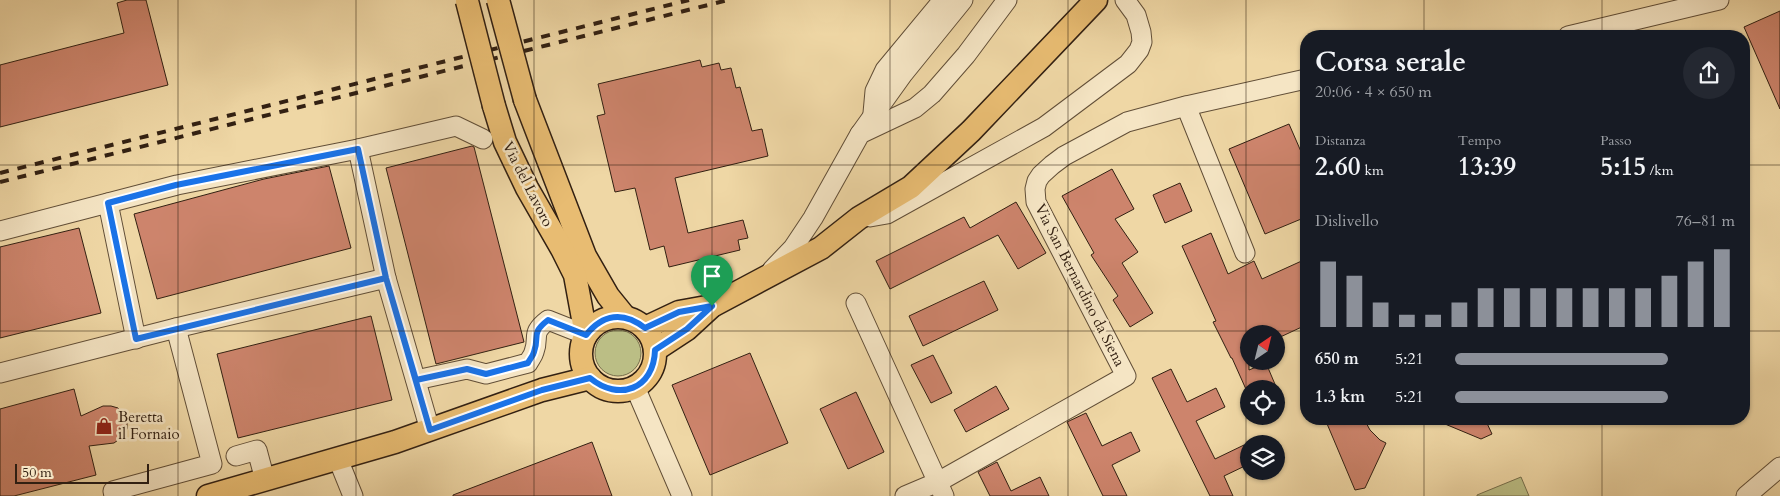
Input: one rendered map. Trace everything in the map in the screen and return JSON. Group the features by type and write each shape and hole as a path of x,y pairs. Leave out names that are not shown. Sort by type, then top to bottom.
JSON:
{"main road":[{"name":"Via del Lavoro","path":"467,0 505,142 527,188 562,249 575,276 586,335"},
{"name":"Via del Lavoro","path":"498,0 525,100 585,256 608,296 625,317"},
{"path":"655,350 687,329 712,306 820,248 860,218 911,187 971,131 1096,0"},
{"path":"645,328 679,312 712,306"},
{"path":"612,317 625,317 636,321 645,328 652,338 655,361 651,372 644,380 635,387 623,391 611,390 600,386 590,378 584,368 581,357 586,335 593,326 612,317"},
{"path":"542,390 581,357"},
{"path":"208,496 396,442 542,390 590,378"}],"street":[{"path":"872,117 876,92 885,70 944,0"},
{"path":"762,278 782,261 793,248 813,218 860,134 903,74 963,0"},
{"path":"860,134 915,108 932,94 966,55 1007,0"},
{"path":"860,218 887,214 1044,127 1128,64 1139,50 1142,42 1136,15 1125,0"},
{"path":"1593,30 1719,0"},
{"name":"Via San Bernardino da Siena","path":"905,496 941,489 1126,376 1036,202 1035,189 1041,175 1064,156 1127,122 1186,106 1300,80"},
{"path":"1186,106 1245,253"},
{"path":"0,231 176,185 358,149 456,126 483,139"},
{"path":"358,149 386,278 430,430"},
{"path":"108,203 136,339"},
{"path":"0,373 176,328 386,278"},
{"path":"856,303 941,489"},
{"path":"416,380 467,369 486,374 528,363 535,351 539,327 548,320 586,335"},
{"path":"114,496 113,491 212,464 176,328"},
{"path":"635,387 682,496"},
{"path":"236,456 257,450 265,480"},
{"path":"338,459 353,496"},
{"path":"1746,496 1780,467"}],"green space":[{"path":"618,330 631,334 637,340 641,353 637,366 631,372 618,376 605,372 599,366 595,353 599,340 605,334"},
{"path":"1521,477 1529,496 1477,496 1477,495"}],"building":[{"path":"127,0 146,0 168,85 0,127 0,65 124,33 117,3"},
{"path":"1780,11 1780,109 1750,41 1750,30 1745,30 1744,27"},
{"path":"700,60 702,67 719,63 721,70 731,68 736,88 740,87 752,131 762,129 768,156 675,178 688,233 743,220 748,238 738,240 740,250 669,267 664,246 650,250 635,188 615,192 597,116 605,114 598,84"},
{"path":"1289,124 1300,149 1300,219 1265,234 1229,149"},
{"path":"474,147 524,342 436,364 386,168"},
{"path":"329,166 351,248 157,299 134,214 264,179"},
{"path":"1112,169 1134,209 1115,219 1138,252 1122,263 1153,313 1130,327 1113,300 1118,296 1091,255 1094,253 1062,196"},
{"path":"1180,183 1192,211 1165,223 1153,195"},
{"path":"1016,202 1046,253 1018,269 998,235 890,289 876,261 964,217 970,228"},
{"path":"79,228 101,313 0,338 0,247"},
{"path":"1211,233 1228,274 1254,261 1262,279 1300,262 1300,328 1285,335 1285,325 1240,325 1240,370 1269,370 1273,380 1242,380 1213,322 1216,321 1182,246"},
{"path":"984,281 998,310 923,346 909,316"},
{"path":"371,316 392,400 238,438 217,354"},
{"path":"750,353 788,443 710,475 672,385"},
{"path":"933,355 952,393 931,403 911,365"},
{"path":"1171,369 1187,402 1216,388 1225,407 1196,421 1215,459 1240,447 1240,468 1224,476 1233,496 1210,496 1152,378"},
{"path":"996,386 1009,409 966,432 954,410"},
{"path":"74,389 81,416 103,406 118,408 127,420 125,435 114,443 89,446 96,475 14,496 0,496 0,409"},
{"path":"856,392 884,452 848,469 820,409"},
{"path":"1086,413 1102,446 1131,432 1140,451 1112,465 1127,496 1103,496 1067,422"},
{"path":"1328,425 1367,425 1380,440 1386,443 1365,488 1355,490"},
{"path":"1447,425 1488,425 1492,434 1481,439"},
{"path":"592,442 612,496 453,496 453,495"},
{"path":"997,462 1011,491 1040,477 1049,496 990,496 978,472"}],"railway":[{"path":"0,173 689,0"},
{"path":"0,182 728,0"}],"place":[{"name":"Beretta il Fornaio","path":"104,426"}],"route":[{"path":"712,306 679,312 645,328 636,321 625,317 612,317 593,326 586,335 548,320 539,327 535,351 528,363 486,374 467,369 416,380 386,278 358,149 176,185 108,203 136,339 386,278 430,430 542,390 590,378 600,386 611,390 623,391 635,387 651,372 655,361 655,350 687,329 712,306"}]}
